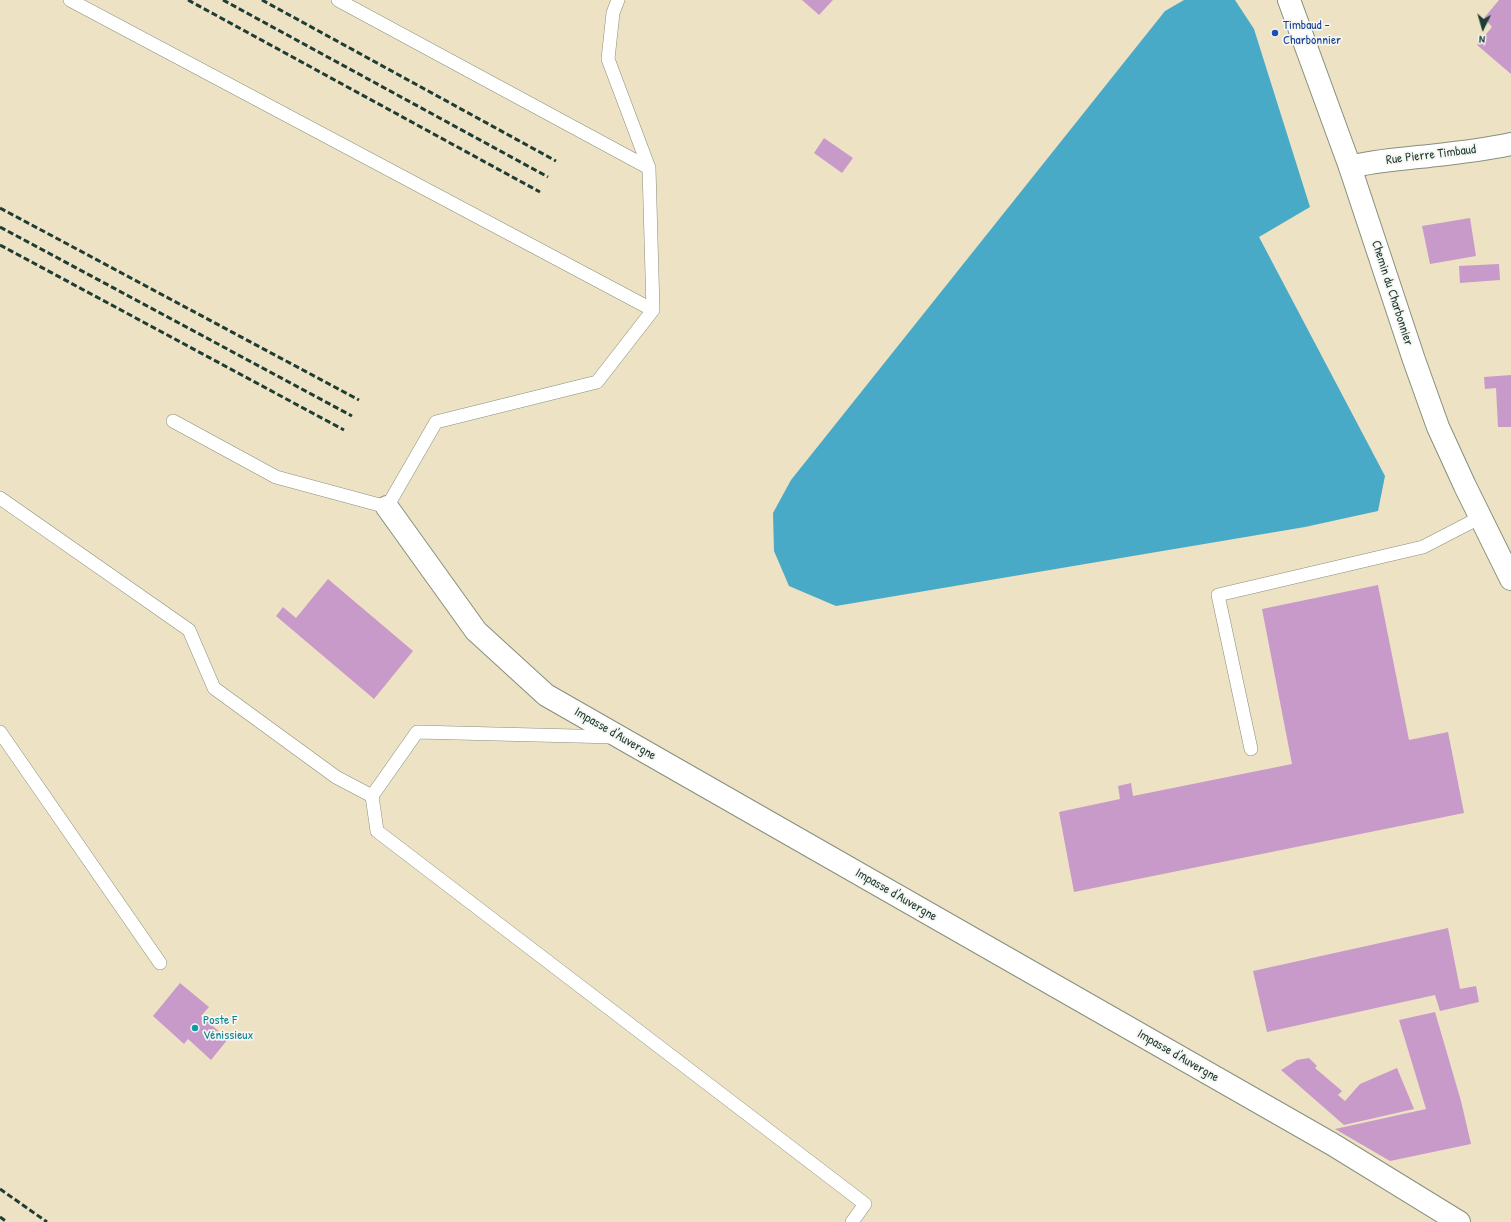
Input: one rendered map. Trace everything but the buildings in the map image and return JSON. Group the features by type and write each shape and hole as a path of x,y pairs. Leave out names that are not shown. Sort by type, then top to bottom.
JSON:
{"street":[{"name":"Chemin du Charbonnier","path":"1289,0 1350,167 1438,427 1511,579"},
{"name":"Rue Pierre Timbaud","path":"1350,167 1370,161 1429,156 1511,144"},
{"name":"Impasse d'Auvergne","path":"387,507 476,631 546,694 1325,1140 1459,1222"}],"lane":[{"path":"70,0 652,310"},
{"path":"338,0 649,168"},
{"path":"173,421 276,477 387,507 436,422 597,382 652,310 649,168 608,59 613,13 618,0"},
{"path":"0,498 189,630 214,688 336,777 372,796"},
{"path":"1251,749 1218,595 1423,547 1481,517"},
{"path":"0,732 160,963"},
{"path":"620,737 417,732 372,796 376,831 865,1204 852,1222"}],"water":[{"path":"1184,0 1235,0 1254,29 1310,207 1259,237 1385,476 1378,511 1305,527 836,606 789,586 774,551 773,513 791,480 1165,11"}],"railway":[{"path":"188,0 540,192"},
{"path":"223,0 548,177"},
{"path":"262,0 556,161"},
{"path":"0,208 359,400"},
{"path":"0,227 352,416"},
{"path":"0,245 344,430"},
{"path":"0,1189 47,1222"},
{"path":"0,1217 7,1222"}],"place":[{"name":"Timbaud - Charbonnier","path":"1275,33"},
{"name":"Poste F Vénissieux","path":"195,1028"}]}
